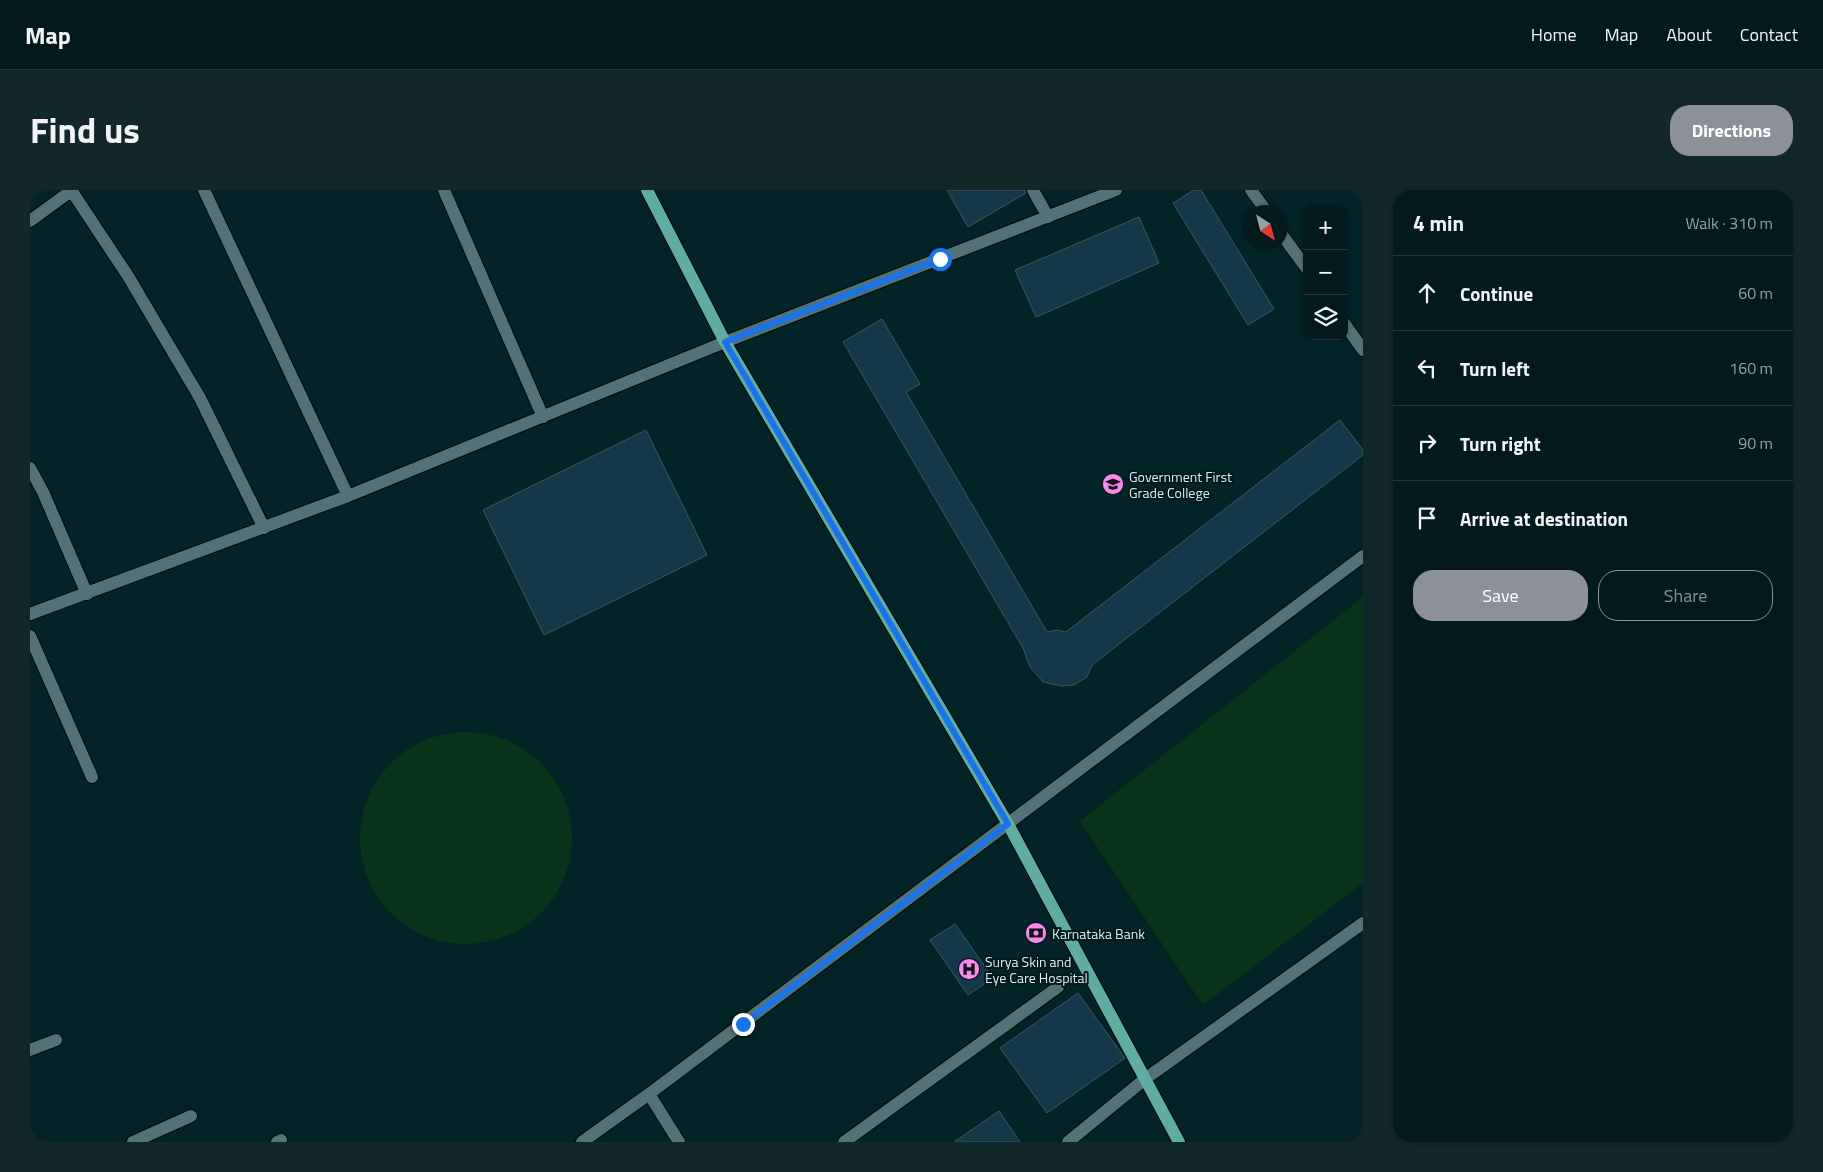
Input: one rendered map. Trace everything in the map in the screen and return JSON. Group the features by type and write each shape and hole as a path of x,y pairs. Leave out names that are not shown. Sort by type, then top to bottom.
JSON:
{"main road":[{"path":"647,190 725,342 1008,824 1178,1142"}],"street":[{"path":"30,221 71,190 128,276 200,398 264,528"},
{"path":"444,190 543,417"},
{"path":"1033,190 1048,217"},
{"path":"30,614 348,496 725,342 1116,190"},
{"path":"1252,190 1262,205"},
{"path":"208,191 348,496"},
{"path":"1288,243 1303,264"},
{"path":"1348,329 1363,350"},
{"path":"30,468 43,492 87,594"},
{"path":"582,1142 649,1094 1363,556"},
{"path":"30,636 92,777"},
{"path":"1068,1142 1145,1079 1363,923"},
{"path":"844,1142 1058,987"},
{"path":"30,1050 56,1040"},
{"path":"649,1094 679,1142"},
{"path":"133,1142 191,1116"}],"green space":[{"path":"1363,597 1363,883 1203,1005 1080,821"},
{"path":"456,732 476,732 497,736 516,744 541,763 554,779 564,797 570,817 572,838 570,859 564,879 554,897 541,913 516,932 497,940 476,944 456,944 435,940 416,932 399,920 384,905 372,888 364,869 360,848 360,828 364,807 372,788 384,771 399,756 416,744 435,736"}],"building":[{"path":"947,190 1024,190 1026,193 968,227"},
{"path":"1194,190 1201,190 1274,309 1248,325 1173,203"},
{"path":"1139,217 1159,263 1036,317 1015,270"},
{"path":"882,319 920,384 906,392 1047,632 1057,630 1066,632 1340,420 1363,450 1363,455 1092,665 1087,677 1074,685 1062,686 1043,682 1030,667 1023,648 843,342"},
{"path":"646,430 707,555 544,635 483,510"},
{"path":"955,924 993,978 968,995 930,940"},
{"path":"1078,993 1125,1058 1047,1113 1000,1048"},
{"path":"999,1111 1020,1142 954,1142"}],"place":[{"name":"Government First Grade College","path":"1113,484"},
{"name":"Karnataka Bank","path":"1036,933"},
{"name":"Surya Skin and Eye Care Hospital","path":"969,969"}],"route":[{"path":"743,1024 1008,824 725,342 940,259"}]}
